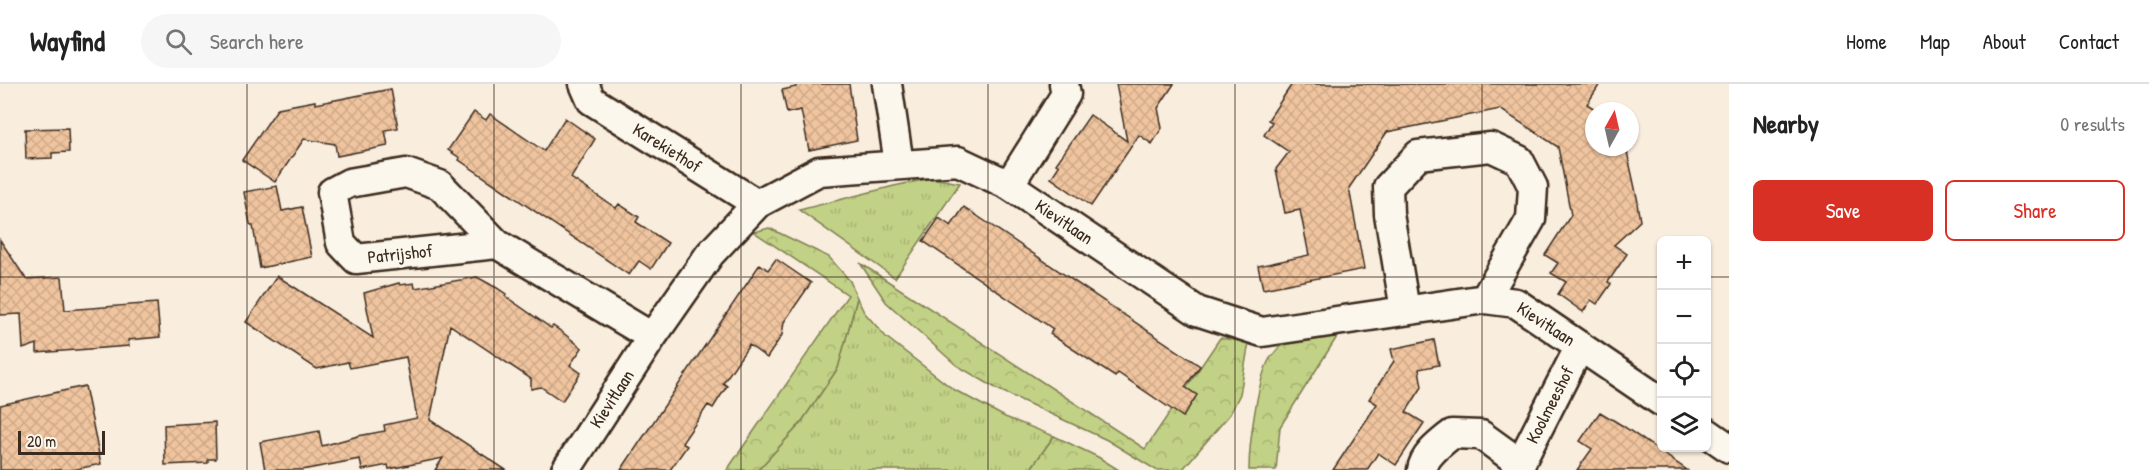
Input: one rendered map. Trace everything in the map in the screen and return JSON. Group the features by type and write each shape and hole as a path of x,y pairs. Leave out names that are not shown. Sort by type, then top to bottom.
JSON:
{"street":[{"name":"Karekiethof","path":"584,84 591,100 757,204"},
{"path":"887,84 898,164"},
{"path":"1009,185 1066,94 1064,84"},
{"path":"1405,310 1389,214 1388,187 1418,155 1491,147 1519,160 1533,187 1531,219 1485,298"},
{"name":"Kievitlaan","path":"566,470 652,337 710,254 757,204 819,171 898,164 958,161 1009,185 1197,311 1262,332 1485,298 1516,303 1657,399"},
{"name":"Patrijshof","path":"497,244 356,259 341,243 332,192 349,183 406,173 440,185 497,244 652,337"},
{"name":"Koolmeeshof","path":"1422,470 1422,466 1434,449 1452,434 1481,435 1519,467 1580,346"},
{"path":"1711,435 1729,448"}],"green space":[{"path":"932,178 960,183 895,278 799,210 894,186"},
{"path":"769,228 829,257 850,281 857,298 838,368 800,424 758,470 727,470 848,295 754,232"},
{"path":"860,263 1145,449 1220,338 1249,342 1240,394 1230,414 1182,470 1156,470 1107,440 999,390 956,365 886,302"},
{"path":"857,298 864,312 886,337 953,389 1005,417 1054,436 1030,470 758,470 800,424 838,368"},
{"path":"1340,332 1280,427 1276,470 1249,470 1257,398 1269,360 1283,342"},
{"path":"1054,436 1098,457 1119,470 1030,470"}],"building":[{"path":"796,84 849,84 857,140 809,150 801,110 787,113 782,90 796,87"},
{"path":"1116,84 1174,84 1158,108 1162,128 1152,144 1139,135 1091,206 1051,178 1059,166 1056,164 1090,115 1127,141"},
{"path":"1292,84 1600,84 1588,102 1585,102 1585,156 1628,156 1640,221 1614,245 1627,254 1608,282 1611,284 1597,304 1591,300 1583,312 1558,294 1566,282 1551,273 1558,263 1545,255 1571,215 1558,147 1500,109 1387,132 1349,188 1364,269 1263,289 1258,266 1309,255 1300,210 1285,213 1276,169 1289,152 1264,135 1272,122 1268,120"},
{"path":"391,89 398,128 385,130 388,146 337,156 335,144 304,139 275,182 242,160 278,108 315,101 315,104"},
{"path":"474,112 486,120 490,114 544,151 565,118 595,139 571,178 616,208 619,204 639,217 636,222 668,243 651,269 639,261 629,275 459,160 460,158 448,150"},
{"path":"68,128 69,152 52,153 52,158 26,159 25,129"},
{"path":"277,186 282,211 302,207 312,257 260,268 253,226 250,224 244,192"},
{"path":"964,207 1200,366 1185,387 1197,395 1183,417 1118,373 1115,377 1050,334 1053,329 923,241 939,218 951,226"},
{"path":"0,240 26,279 62,277 65,310 157,303 160,337 128,340 129,346 37,353 37,344 23,349 21,314 0,315"},
{"path":"776,259 811,283 784,322 782,335 767,358 749,345 723,383 727,386 713,408 708,405 682,443 687,446 670,470 621,470 760,264 768,270"},
{"path":"277,276 373,338 364,293 399,283 400,285 414,283 415,288 477,277 506,294 505,296 551,328 553,326 562,332 582,348 570,365 581,373 562,401 541,387 531,389 531,379 450,325 430,420 506,470 435,470 443,458 389,469 388,465 362,470 360,459 302,470 265,470 260,442 319,431 322,446 385,431 384,425 417,418 406,357 350,368 348,362 317,369 246,322"},
{"path":"1434,340 1439,365 1419,369 1422,387 1406,412 1424,423 1396,465 1378,453 1367,470 1333,470 1377,404 1369,399 1394,361 1391,349"},
{"path":"85,386 101,464 72,470 0,470 0,405"},
{"path":"1600,412 1687,470 1577,470 1592,449 1580,441"},
{"path":"215,422 216,459 208,459 208,463 165,465 164,425"}]}
